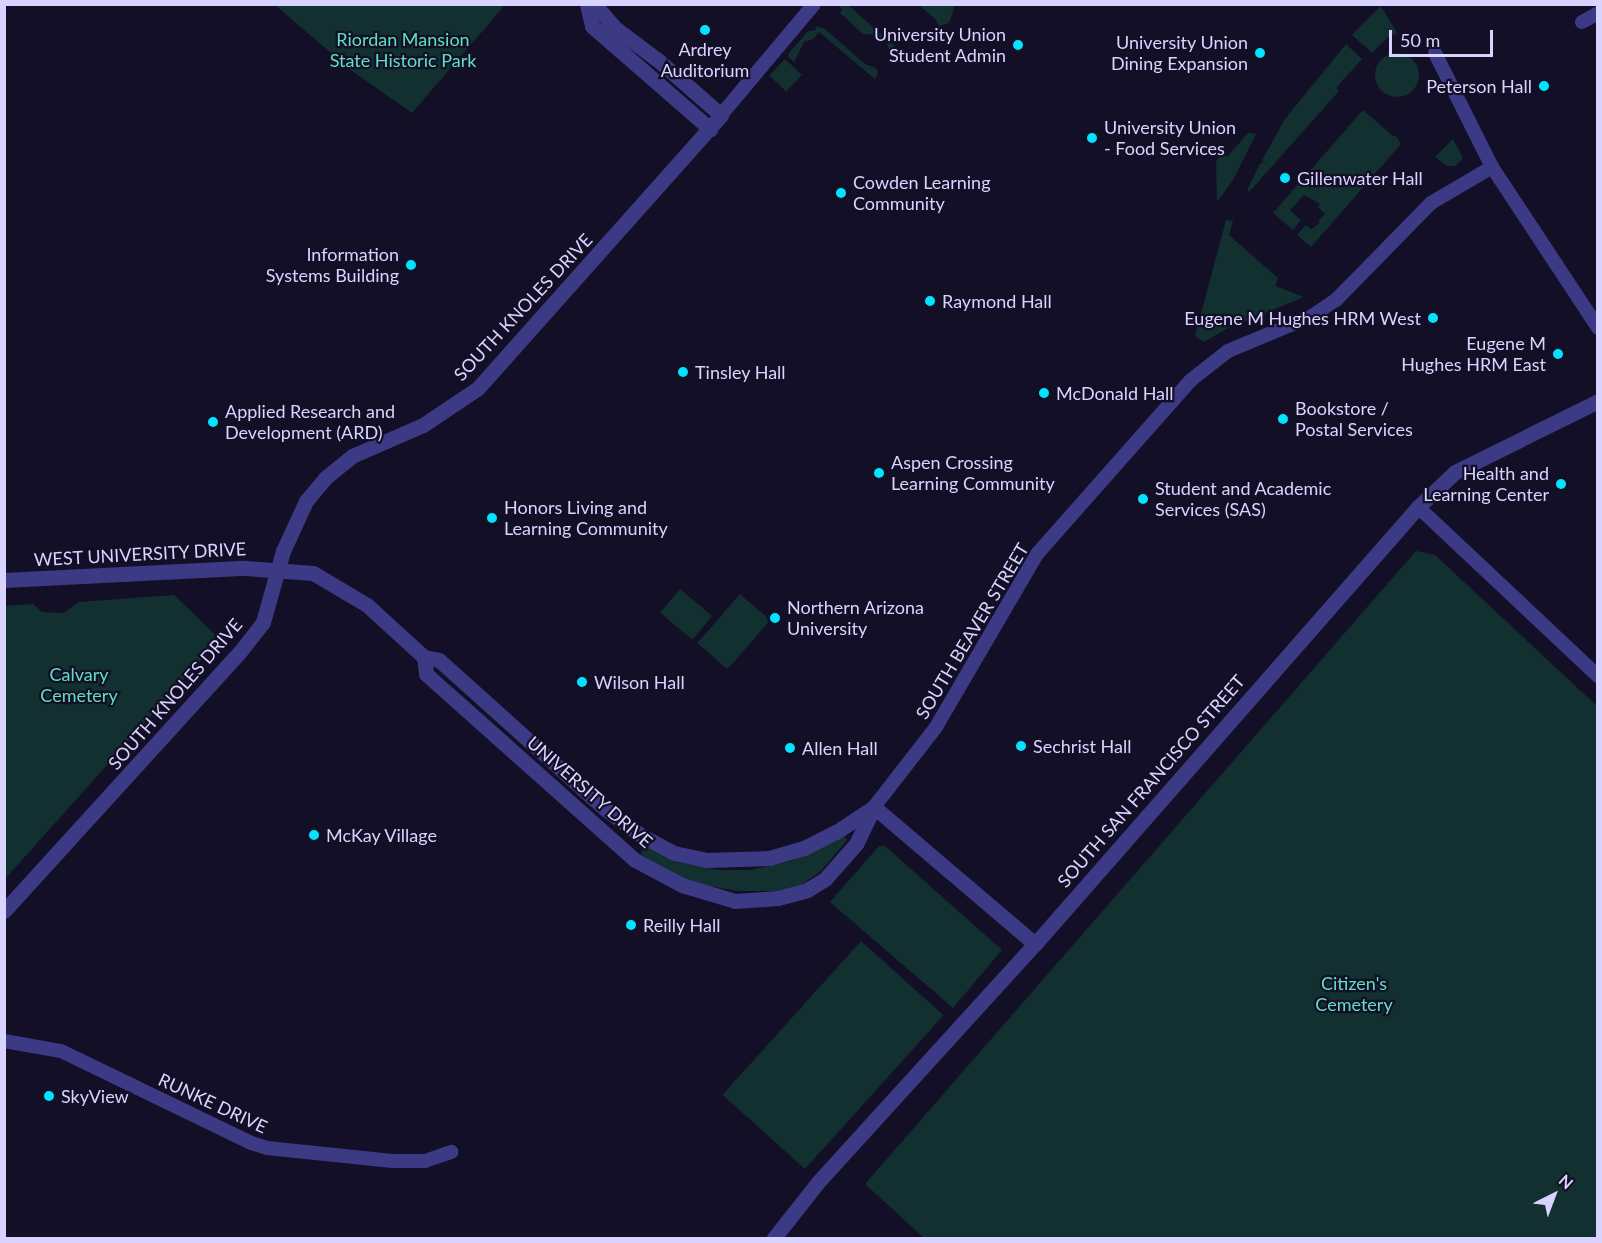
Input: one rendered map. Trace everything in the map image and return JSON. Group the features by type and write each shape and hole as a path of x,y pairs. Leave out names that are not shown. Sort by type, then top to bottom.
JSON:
{"street":[{"path":"587,4 592,26 710,129"},
{"path":"594,4 615,28 721,115"},
{"name":"SOUTH KNOLES DRIVE","path":"4,911 239,654 263,622 283,551 306,501 325,478 352,456 423,425 478,388 710,129 814,4"},
{"path":"1582,22 1598,13"},
{"path":"1435,53 1492,167 1598,328"},
{"name":"SOUTH BEAVER STREET","path":"874,807 936,727 1037,554 1191,380 1228,351 1304,320 1336,300 1431,203 1492,167"},
{"name":"SOUTH SAN FRANCISCO STREET","path":"774,1239 819,1181 1035,944 1418,507 1455,472 1598,400"},
{"path":"1418,507 1598,676"},
{"name":"WEST UNIVERSITY DRIVE","path":"4,580 245,568 278,570"},
{"name":"UNIVERSITY DRIVE","path":"278,570 313,573 367,605 424,657 439,660 605,809 642,837 674,853 707,860 769,858 804,848 836,832 874,807"},
{"name":"UNIVERSITY DRIVE","path":"424,657 426,674 635,860 682,885 735,901 778,898 807,890 825,879 856,844 874,807"},
{"path":"874,807 1035,944"},
{"name":"RUNKE DRIVE","path":"4,1041 61,1051 251,1143 267,1148 392,1161 425,1161 451,1152"}],"green space":[{"name":"Riordan Mansion State Historic Park","path":"275,5 505,5 412,113 352,71"},
{"path":"839,5 848,5 900,51 893,59 886,42 876,35 863,34 840,13 842,10"},
{"path":"919,5 955,5 949,23 939,26 936,20"},
{"path":"1381,6 1397,33 1387,38 1372,53 1352,35"},
{"path":"816,26 825,29 865,64 876,68 878,73 875,79 819,32 813,39 804,42 794,62 788,57 808,31 816,30"},
{"path":"1346,44 1362,59 1336,88 1339,91 1249,192 1247,190 1285,119"},
{"path":"1397,53 1413,59 1419,75 1413,91 1397,97 1381,91 1375,75 1381,59"},
{"path":"785,59 802,75 786,92 769,76"},
{"path":"1363,110 1393,136 1396,136 1401,144 1311,247 1297,235 1306,225 1311,229 1320,223 1318,221 1325,214 1318,207 1320,204 1304,195 1290,210 1301,220 1293,230 1273,213"},
{"path":"1248,133 1256,134 1233,180 1217,202 1216,162 1222,153 1227,157"},
{"path":"1453,139 1463,158 1455,166 1447,166 1435,157"},
{"path":"1226,220 1233,221 1229,235 1278,278 1275,286 1304,297 1226,329 1204,342 1195,336"},
{"name":"Citizen's Cemetery","path":"1416,551 1435,555 1597,706 1597,1238 924,1238 865,1184"},
{"path":"680,589 712,616 692,640 660,613"},
{"path":"740,594 770,620 728,669 697,643"},
{"name":"Calvary Cemetery","path":"174,595 220,639 5,879 5,606 33,604 42,612 64,613 78,602"},
{"path":"843,835 847,840 821,871 801,885 778,891 737,891 699,884 669,872 641,854 644,846 672,861 718,870 750,870 791,861"},
{"path":"879,846 885,846 1002,950 953,1008 830,902"},
{"path":"861,941 943,1015 805,1169 722,1095"}],"place":[{"name":"Ardrey Auditorium","path":"705,30"},
{"name":"University Union Student Admin","path":"1018,45"},
{"name":"University Union Dining Expansion","path":"1260,53"},
{"name":"Peterson Hall","path":"1544,86"},
{"name":"University Union - Food Services","path":"1092,138"},
{"name":"Gillenwater Hall","path":"1285,178"},
{"name":"Cowden Learning Community","path":"841,193"},
{"name":"Information Systems Building","path":"411,265"},
{"name":"Raymond Hall","path":"930,301"},
{"name":"Eugene M Hughes HRM West","path":"1433,318"},
{"name":"Eugene M Hughes HRM East","path":"1558,354"},
{"name":"Tinsley Hall","path":"683,372"},
{"name":"McDonald Hall","path":"1044,393"},
{"name":"Bookstore / Postal Services","path":"1283,419"},
{"name":"Applied Research and Development (ARD)","path":"213,422"},
{"name":"Aspen Crossing Learning Community","path":"879,473"},
{"name":"Health and Learning Center","path":"1561,484"},
{"name":"Student and Academic Services (SAS)","path":"1143,499"},
{"name":"Honors Living and Learning Community","path":"492,518"},
{"name":"Northern Arizona University","path":"775,618"},
{"name":"Wilson Hall","path":"582,682"},
{"name":"Sechrist Hall","path":"1021,746"},
{"name":"Allen Hall","path":"790,748"},
{"name":"McKay Village","path":"314,835"},
{"name":"Reilly Hall","path":"631,925"},
{"name":"SkyView","path":"49,1096"}]}
